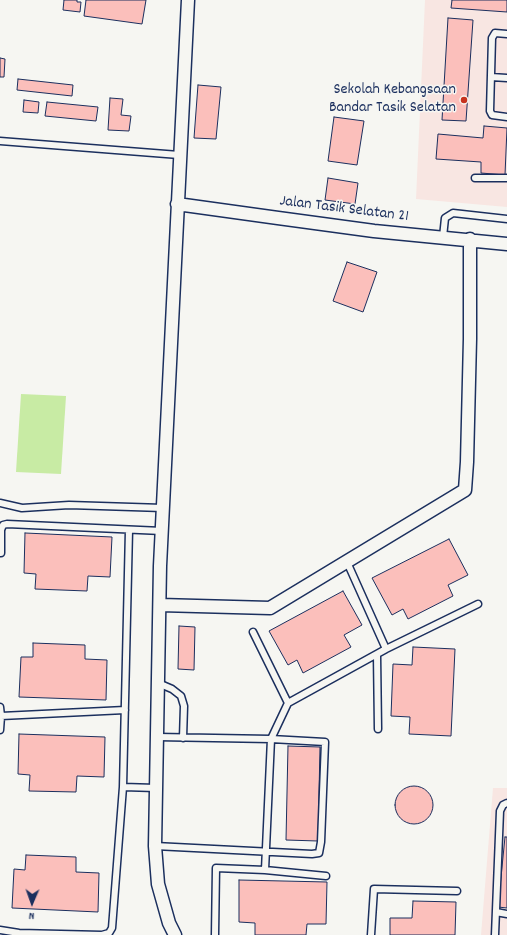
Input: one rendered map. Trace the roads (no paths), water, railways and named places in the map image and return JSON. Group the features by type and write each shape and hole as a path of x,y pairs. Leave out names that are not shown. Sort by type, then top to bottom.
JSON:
{"street":[{"path":"174,935 169,924 158,884 155,846 156,737 162,531 179,155 188,0"},
{"name":"Jalan Tasik Selatan 21","path":"177,204 359,229 470,239 507,244"},
{"path":"160,605 270,608 465,490 470,347 470,239"}],"lane":[{"path":"507,34 495,33 492,38 490,113 495,116 507,117"},
{"path":"491,77 507,78"},
{"path":"0,141 179,155"},
{"path":"475,178 507,178"},
{"path":"443,237 445,218 453,213 507,219"},
{"path":"0,503 22,508 69,506 163,508"},
{"path":"1,552 1,530 3,525 7,524 162,531"},
{"path":"0,930 18,934 102,935 109,933 112,928 123,787 129,530"},
{"path":"347,562 386,649"},
{"path":"265,870 271,739 288,704 386,649 478,604"},
{"path":"253,632 288,704"},
{"path":"377,655 378,729"},
{"path":"158,683 172,689 181,696 184,706 183,738"},
{"path":"0,707 0,730"},
{"path":"1,716 125,710"},
{"path":"155,846 312,854 319,853 322,827 325,742 271,739 156,737"},
{"path":"123,787 156,788"},
{"path":"495,935 500,811 503,805 507,803"},
{"path":"215,935 216,868 265,870 326,876"},
{"path":"371,935 374,889 457,891"},
{"path":"496,912 507,914"}],"place":[{"name":"Sekolah Kebangsaan Bandar Tasik Selatan","path":"464,100"}]}
